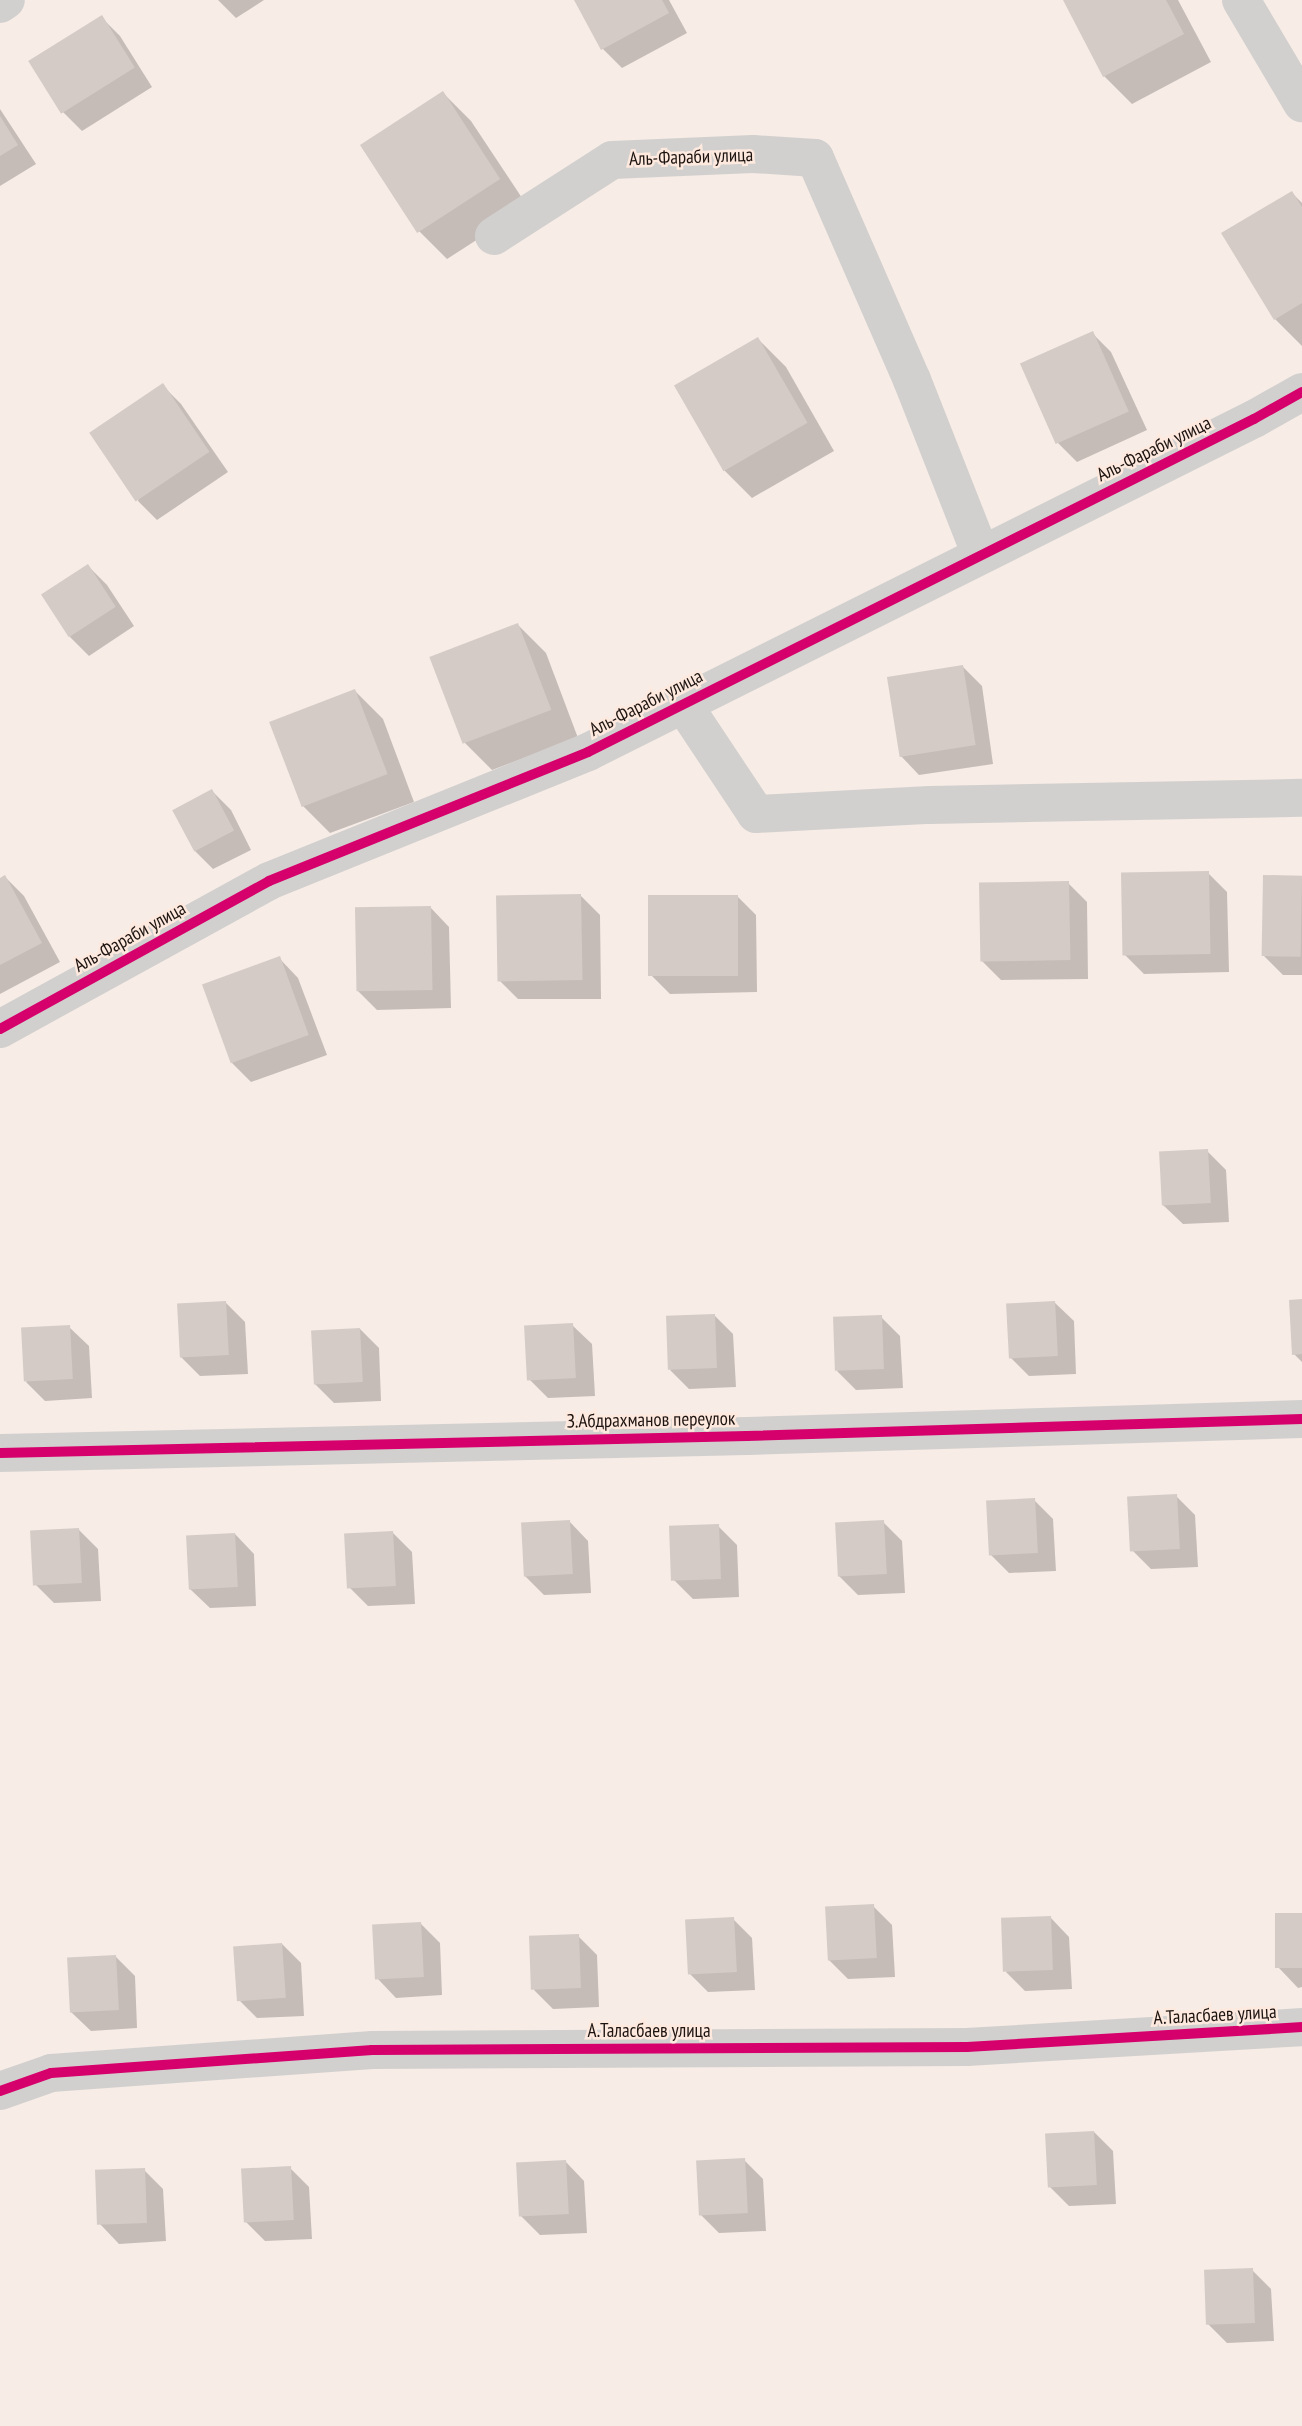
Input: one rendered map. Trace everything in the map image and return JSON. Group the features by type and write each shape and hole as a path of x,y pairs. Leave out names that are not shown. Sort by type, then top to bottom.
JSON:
{"street":[{"path":"0,4 6,0"},
{"path":"1241,0 1302,103"},
{"name":"Аль-Фараби улица","path":"494,236 612,160 753,154 815,158 912,380 981,555"},
{"name":"Аль-Фараби улица","path":"0,1029 269,881 588,752 1254,419 1302,392"},
{"name":"Аль-Фараби улица","path":"683,704 756,814 930,805 1302,798"},
{"name":"З.Абдрахманов переулок","path":"0,1453 1302,1419"},
{"name":"А.Таласбаев улица","path":"0,2091 51,2073 372,2050 967,2047 1302,2027"}],"building":[{"path":"574,0 662,0 669,13 601,50"},
{"path":"1063,0 1166,0 1184,34 1103,77"},
{"path":"102,15 135,68 61,114 28,61"},
{"path":"443,91 500,179 417,233 360,145"},
{"path":"0,116 18,145 0,156"},
{"path":"1292,191 1302,207 1302,303 1274,320 1221,233"},
{"path":"1093,331 1129,411 1056,444 1020,364"},
{"path":"758,337 808,423 723,471 674,386"},
{"path":"163,383 209,452 136,502 89,433"},
{"path":"88,564 116,607 69,637 41,594"},
{"path":"518,623 551,710 463,744 429,657"},
{"path":"963,665 976,745 900,757 887,677"},
{"path":"355,689 388,774 302,807 269,722"},
{"path":"212,789 234,830 194,852 172,810"},
{"path":"1209,871 1210,954 1122,956 1121,873"},
{"path":"5,875 42,943 0,965 0,878"},
{"path":"1263,875 1302,876 1301,957 1262,956"},
{"path":"1069,881 1070,960 980,962 979,883"},
{"path":"581,894 583,980 498,981 496,895"},
{"path":"648,895 738,895 738,976 648,976"},
{"path":"431,906 432,990 356,991 355,907"},
{"path":"280,956 309,1035 231,1063 202,984"},
{"path":"1208,1149 1211,1203 1162,1205 1159,1152"},
{"path":"1302,1299 1302,1354 1292,1355 1289,1300"},
{"path":"226,1301 229,1355 180,1357 177,1304"},
{"path":"1055,1301 1058,1356 1009,1358 1006,1304"},
{"path":"715,1314 717,1368 668,1370 666,1316"},
{"path":"882,1315 884,1369 835,1371 833,1317"},
{"path":"573,1323 576,1378 527,1380 524,1326"},
{"path":"70,1325 73,1379 24,1381 21,1328"},
{"path":"360,1328 363,1382 314,1384 311,1331"},
{"path":"1177,1494 1180,1549 1130,1552 1127,1497"},
{"path":"1035,1498 1038,1553 989,1555 986,1501"},
{"path":"570,1520 573,1574 524,1576 521,1523"},
{"path":"884,1520 887,1574 838,1576 835,1523"},
{"path":"719,1524 721,1579 671,1581 669,1526"},
{"path":"79,1528 82,1583 33,1585 30,1531"},
{"path":"393,1531 396,1586 347,1588 344,1534"},
{"path":"235,1533 238,1587 189,1589 186,1536"},
{"path":"874,1904 877,1958 828,1960 825,1907"},
{"path":"1275,1913 1302,1913 1302,1968 1275,1968"},
{"path":"1051,1916 1053,1970 1003,1972 1001,1918"},
{"path":"734,1917 737,1972 688,1974 685,1920"},
{"path":"421,1922 424,1977 375,1979 372,1925"},
{"path":"579,1934 581,1988 531,1990 529,1936"},
{"path":"282,1943 286,1998 237,2001 233,1946"},
{"path":"116,1955 119,2010 70,2012 67,1958"},
{"path":"1094,2131 1097,2185 1048,2187 1045,2134"},
{"path":"745,2158 748,2213 699,2215 696,2161"},
{"path":"566,2160 569,2214 519,2217 516,2163"},
{"path":"291,2166 294,2220 244,2223 241,2169"},
{"path":"145,2168 147,2223 97,2225 95,2170"},
{"path":"1253,2268 1255,2323 1206,2325 1204,2270"}],"cycle path":[{"path":"0,1029 269,881 588,752 1254,419 1302,392"},
{"path":"0,1453 747,1436 1302,1419"},
{"path":"0,2091 51,2073 372,2050 967,2047 1302,2027"}]}
